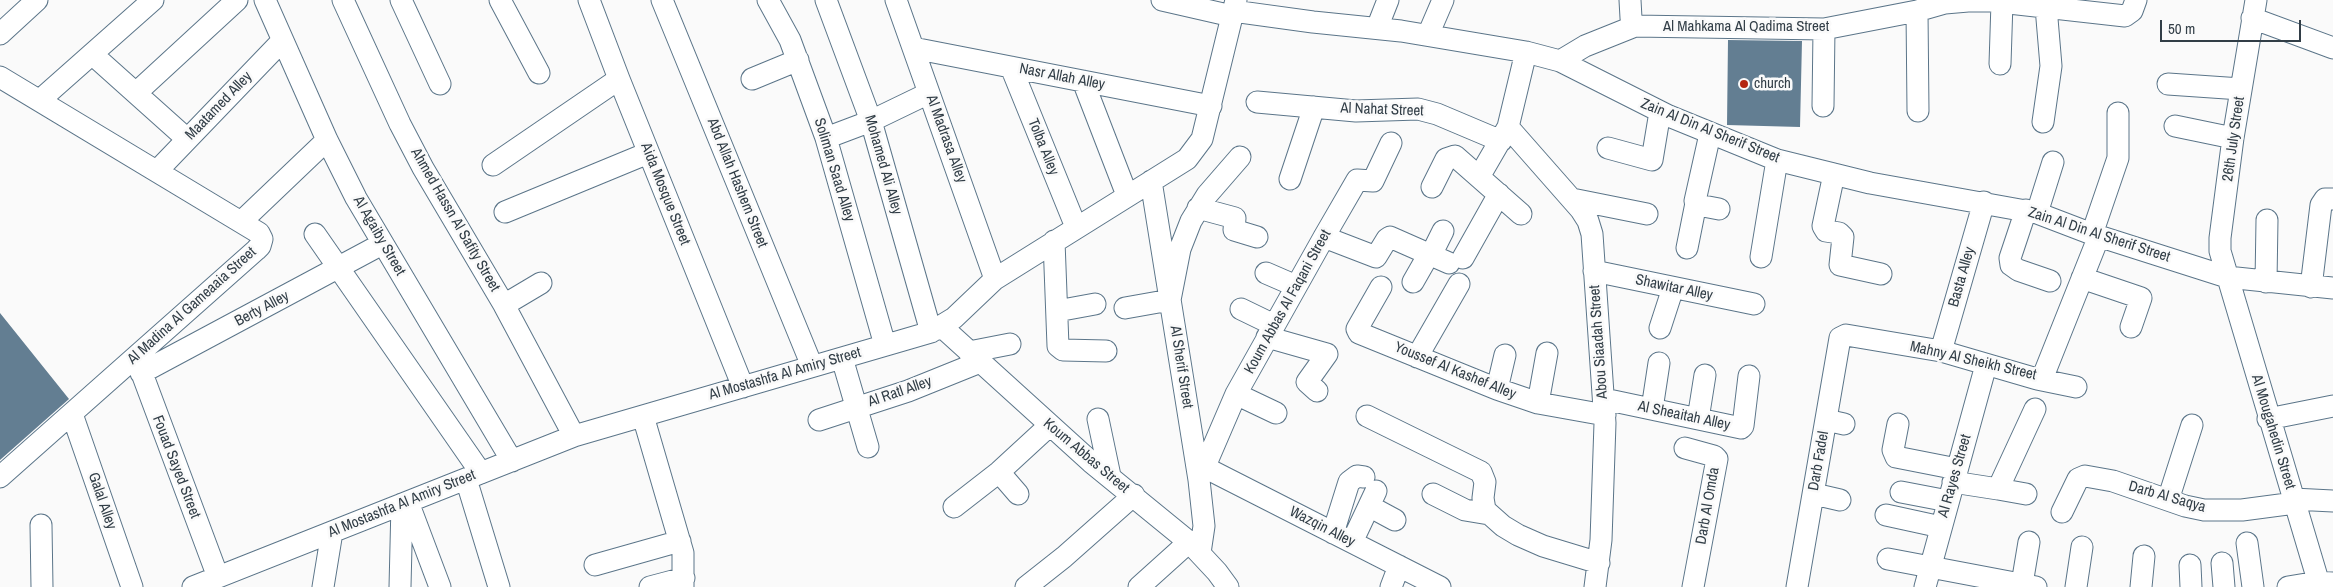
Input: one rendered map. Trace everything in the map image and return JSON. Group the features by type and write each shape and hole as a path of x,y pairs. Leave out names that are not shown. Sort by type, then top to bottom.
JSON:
{"street":[{"path":"0,33 37,0"},
{"path":"40,100 153,0"},
{"path":"136,94 237,0"},
{"name":"Al Agaiby Street","path":"264,0 327,140 382,244 512,461"},
{"name":"Ahmed Hassn Al Safity Street","path":"342,0 400,124 423,168 504,305 574,436"},
{"path":"401,0 440,84"},
{"path":"500,0 539,73"},
{"name":"Aida Mosque Street","path":"589,0 742,387"},
{"name":"Abd Allah Hashem Street","path":"662,0 812,366"},
{"name":"Soliman Saad Alley","path":"768,0 790,40 826,138 885,345"},
{"name":"Mohamed Ali Alley","path":"826,0 871,120 936,329"},
{"name":"Al Madrasa Alley","path":"896,0 995,279"},
{"name":"Zain Al Din Al Sherif Street","path":"1162,0 1313,22 1428,35 1526,52 1560,61 1660,112 1777,160 1870,183 2032,212 2096,235 2227,277 2333,288"},
{"path":"1377,28 1388,0"},
{"path":"1428,35 1443,0"},
{"path":"1630,0 1631,18 1635,26"},
{"name":"Al Mahkama Al Qadima Street","path":"1560,61 1585,46 1635,26 1824,29 1917,11 1945,3 1968,1 2136,11"},
{"path":"2000,64 2002,2"},
{"path":"2254,5 2333,48"},
{"name":"26th July Street","path":"2227,277 2220,251 2220,238 2233,138 2254,5"},
{"path":"2043,122 2052,61 2046,7"},
{"name":"Al Mostashfa Al Amiry Street","path":"195,587 574,436 936,329 954,318 995,279 1187,159 1202,139 1234,9"},
{"path":"1917,11 1918,111"},
{"path":"1823,106 1824,29"},
{"name":"Maatamed Alley","path":"156,171 282,41"},
{"name":"Nasr Allah Alley","path":"913,48 1211,106"},
{"path":"1479,177 1504,134 1526,52"},
{"path":"92,54 187,139"},
{"path":"752,79 798,60"},
{"name":"Tolba Alley","path":"1011,67 1076,227"},
{"name":"Al Madina Al Gameaaia Street","path":"0,77 259,233 262,239 260,246 138,365 72,414 0,476"},
{"path":"494,165 619,79"},
{"path":"1083,81 1127,195"},
{"path":"2168,84 2241,89"},
{"path":"826,138 871,120 929,92"},
{"name":"Al Nahat Street","path":"1257,102 1356,111 1408,109 1428,111 1504,134"},
{"path":"1290,179 1314,107"},
{"path":"1608,148 1652,160 1660,112"},
{"name":"Mahny Al Sheikh Street","path":"1842,336 1846,335 1941,351 2037,379 2042,378 2082,278 2096,235 2118,158 2118,113"},
{"path":"2176,126 2233,138"},
{"name":"Abou Siaadah Street","path":"1504,134 1572,199 1588,221 1592,234 1604,407 1599,563 1595,587"},
{"path":"1687,248 1710,134"},
{"path":"241,222 327,140"},
{"name":"Koum Abbas Al Faqani Street","path":"1202,474 1236,394 1296,286 1357,180 1373,181 1391,143"},
{"path":"505,212 648,153"},
{"path":"1432,187 1446,159 1455,156 1521,214"},
{"path":"1125,308 1170,300 1180,249 1198,208 1240,157"},
{"path":"1761,257 1777,160"},
{"path":"2050,281 2018,270 2011,265 2010,258 2053,162"},
{"path":"1834,174 1823,226 1826,231 1839,233 1843,237 1840,265 1881,274"},
{"name":"Al Sherif Street","path":"1151,181 1170,300 1202,474 1204,526 1194,548"},
{"path":"1413,282 1443,257 1475,236 1498,194"},
{"path":"1572,199 1647,214"},
{"path":"2311,287 2320,206 2325,199 2333,199"},
{"name":"Basta Alley","path":"1941,351 1984,202"},
{"path":"1696,203 1719,209"},
{"path":"1198,208 1234,218 1234,230 1257,237"},
{"path":"2266,282 2267,220"},
{"path":"1443,257 1448,228 1475,236"},
{"path":"315,234 474,476 499,587"},
{"path":"1324,237 1376,257 1388,237 1443,257"},
{"path":"1054,241 1058,343 1060,348 1106,351"},
{"name":"Berty Alley","path":"138,365 339,268 382,244"},
{"name":"Shawitar Alley","path":"1594,271 1754,304"},
{"path":"1266,273 1296,286"},
{"name":"Al Mougahedin Street","path":"2227,277 2268,419 2294,501 2324,584"},
{"path":"2082,278 2141,298 2131,327"},
{"path":"504,305 541,283"},
{"path":"1417,357 1459,284"},
{"name":"Youssef Al Kashef Alley","path":"1381,287 1358,331 1497,390 1538,403 1604,407"},
{"path":"1660,328 1673,288"},
{"path":"1057,311 1095,304"},
{"path":"1241,309 1271,331 1326,353 1327,356 1307,382 1317,391"},
{"name":"Koum Abbas Street","path":"936,329 975,357 1049,426 1134,495 1194,548 1232,587"},
{"name":"Darb Fadel","path":"1797,587 1814,494 1835,422 1839,340 1842,336"},
{"name":"Al Ratl Alley","path":"819,420 908,391 975,357 1010,344"},
{"path":"1538,403 1547,353"},
{"path":"1497,390 1506,355"},
{"path":"842,358 868,447"},
{"path":"1652,409 1659,363"},
{"name":"Fouad Sayed Street","path":"138,365 218,577"},
{"name":"Al Rayes Street","path":"1925,587 1986,365"},
{"path":"1698,419 1704,375"},
{"name":"Al Sheaitah Alley","path":"1604,407 1652,409 1742,427 1750,376"},
{"path":"2037,379 2076,388"},
{"path":"1236,394 1276,413"},
{"path":"2268,419 2333,406"},
{"path":"1998,489 2034,409"},
{"name":"Galal Alley","path":"72,414 132,587"},
{"path":"643,416 683,553 684,583 650,587"},
{"path":"1367,416 1480,472 1485,482 1483,504 1489,514 1502,526 1530,541 1599,563"},
{"path":"1098,419 1110,476"},
{"path":"1898,424 1893,450 1896,457 1953,484"},
{"path":"2168,500 2192,425"},
{"path":"954,507 999,472 1049,426"},
{"name":"Darb Al Omda","path":"1684,448 1714,456 1717,459 1693,587"},
{"path":"999,472 1018,494"},
{"name":"Darb Al Saqya","path":"2062,512 2078,479 2075,473 2113,481 2204,510 2223,511 2294,501 2333,501"},
{"name":"Wazqin Alley","path":"1202,474 1352,542 1440,587"},
{"path":"1333,533 1349,482 1357,476 1394,520"},
{"path":"1901,492 1953,484 2026,494"},
{"path":"1352,542 1369,491"},
{"path":"1433,494 1448,504 1465,510 1489,514"},
{"path":"1814,494 1840,500"},
{"path":"1026,587 1064,557 1134,495"},
{"path":"400,587 405,503"},
{"path":"405,503 440,587"},
{"path":"1886,515 1941,527"},
{"path":"41,525 42,587"},
{"path":"323,587 332,532"},
{"path":"595,566 680,541"},
{"path":"1888,559 2029,586 2028,542"},
{"path":"2247,543 2253,587"},
{"path":"2076,587 2082,547"},
{"path":"1139,587 1194,548"},
{"path":"2141,587 2144,556"},
{"path":"2222,563 2224,587"},
{"path":"2190,565 2191,587"},
{"path":"1391,587 1399,566"},
{"path":"2288,587 2324,584"}],"building":[{"path":"1728,40 1802,41 1800,127 1727,125"},
{"path":"0,313 69,399 0,460"}],"place":[{"name":"church","path":"1744,84"}]}
